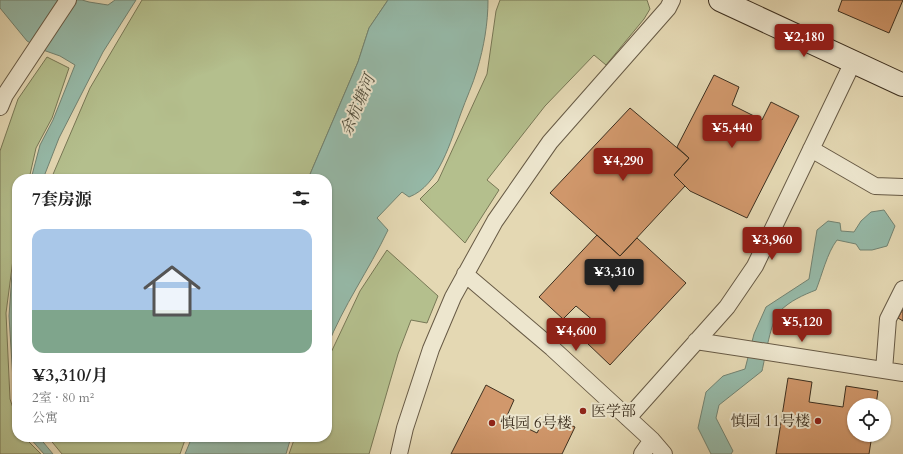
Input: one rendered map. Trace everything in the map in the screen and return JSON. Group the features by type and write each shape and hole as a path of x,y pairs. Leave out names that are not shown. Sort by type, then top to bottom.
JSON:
{"street":[{"path":"0,107 5,95 36,51 68,0"},
{"path":"399,454 405,428 431,349 465,274 495,221 550,142 663,14 672,0"},
{"path":"720,0 903,85"},
{"path":"628,418 727,307 755,266 853,62"},
{"path":"811,149 875,186 903,187"},
{"path":"465,274 552,348 652,440 664,454"},
{"path":"884,370 888,319 903,289"},
{"path":"696,341 903,373"},
{"path":"642,454 652,440"}],"shaded area":[{"path":"142,0 388,0 369,28 358,62 310,174 53,174 90,88"},
{"path":"500,0 647,0 650,9 644,19 606,65 594,55 545,106 487,180 499,190 465,243 420,199 438,181 487,74 496,11"},
{"path":"47,57 69,68 52,118 36,148 30,174 12,174 12,267 6,313 10,399 12,405 12,442 29,442 41,454 0,454 0,151 18,99"},
{"path":"387,250 438,296 427,323 411,320 398,354 369,454 289,454 293,442 332,442 332,350 360,291"},
{"path":"52,442 184,442 180,454 62,454"}],"water":[{"path":"0,0 82,0 108,5 115,0 136,0 103,52 59,138 45,174 32,174 40,145 53,120 75,65 60,56 43,50 27,41 0,8"},
{"name":"余杭塘河","path":"388,0 488,0 482,53 448,149 436,173 428,183 409,197 402,192 377,218 388,230 332,334 332,174 310,174 358,62 369,28"},
{"path":"884,210 895,226 887,246 872,250 860,250 856,244 837,240 833,245 816,290 792,301 777,315 771,330 762,371 719,405 716,418 733,451 731,454 711,454 698,428 706,392 723,376 745,369 754,334 766,307 809,279 817,230 828,221 840,223 841,231 854,232 861,221 871,212"},
{"path":"12,274 12,364 9,316"},
{"path":"33,442 43,442 53,454 44,454"},
{"path":"190,442 290,442 286,454 185,454"}],"building":[{"path":"842,0 903,0 889,33 838,11"},
{"path":"714,75 739,87 732,105 762,120 771,102 799,116 747,218 690,191 674,175 689,158 677,147"},
{"path":"630,108 689,158 674,175 685,186 620,256 550,193"},
{"path":"597,235 620,256 637,238 686,283 610,365 587,343 601,327 576,306 563,319 539,297"},
{"path":"903,309 903,321 898,318"},
{"name":"慎园 11号楼","path":"788,378 812,382 809,402 843,407 846,386 878,391 877,398 847,398 847,442 871,442 869,454 776,454"},
{"name":"慎园 6号楼","path":"486,385 514,400 506,418 537,433 547,414 575,427 562,454 451,454"}],"place":[{"name":"医学部","path":"583,411"},
{"name":"慎园 11号楼","path":"818,421"},
{"name":"慎园 6号楼","path":"492,423"}]}
